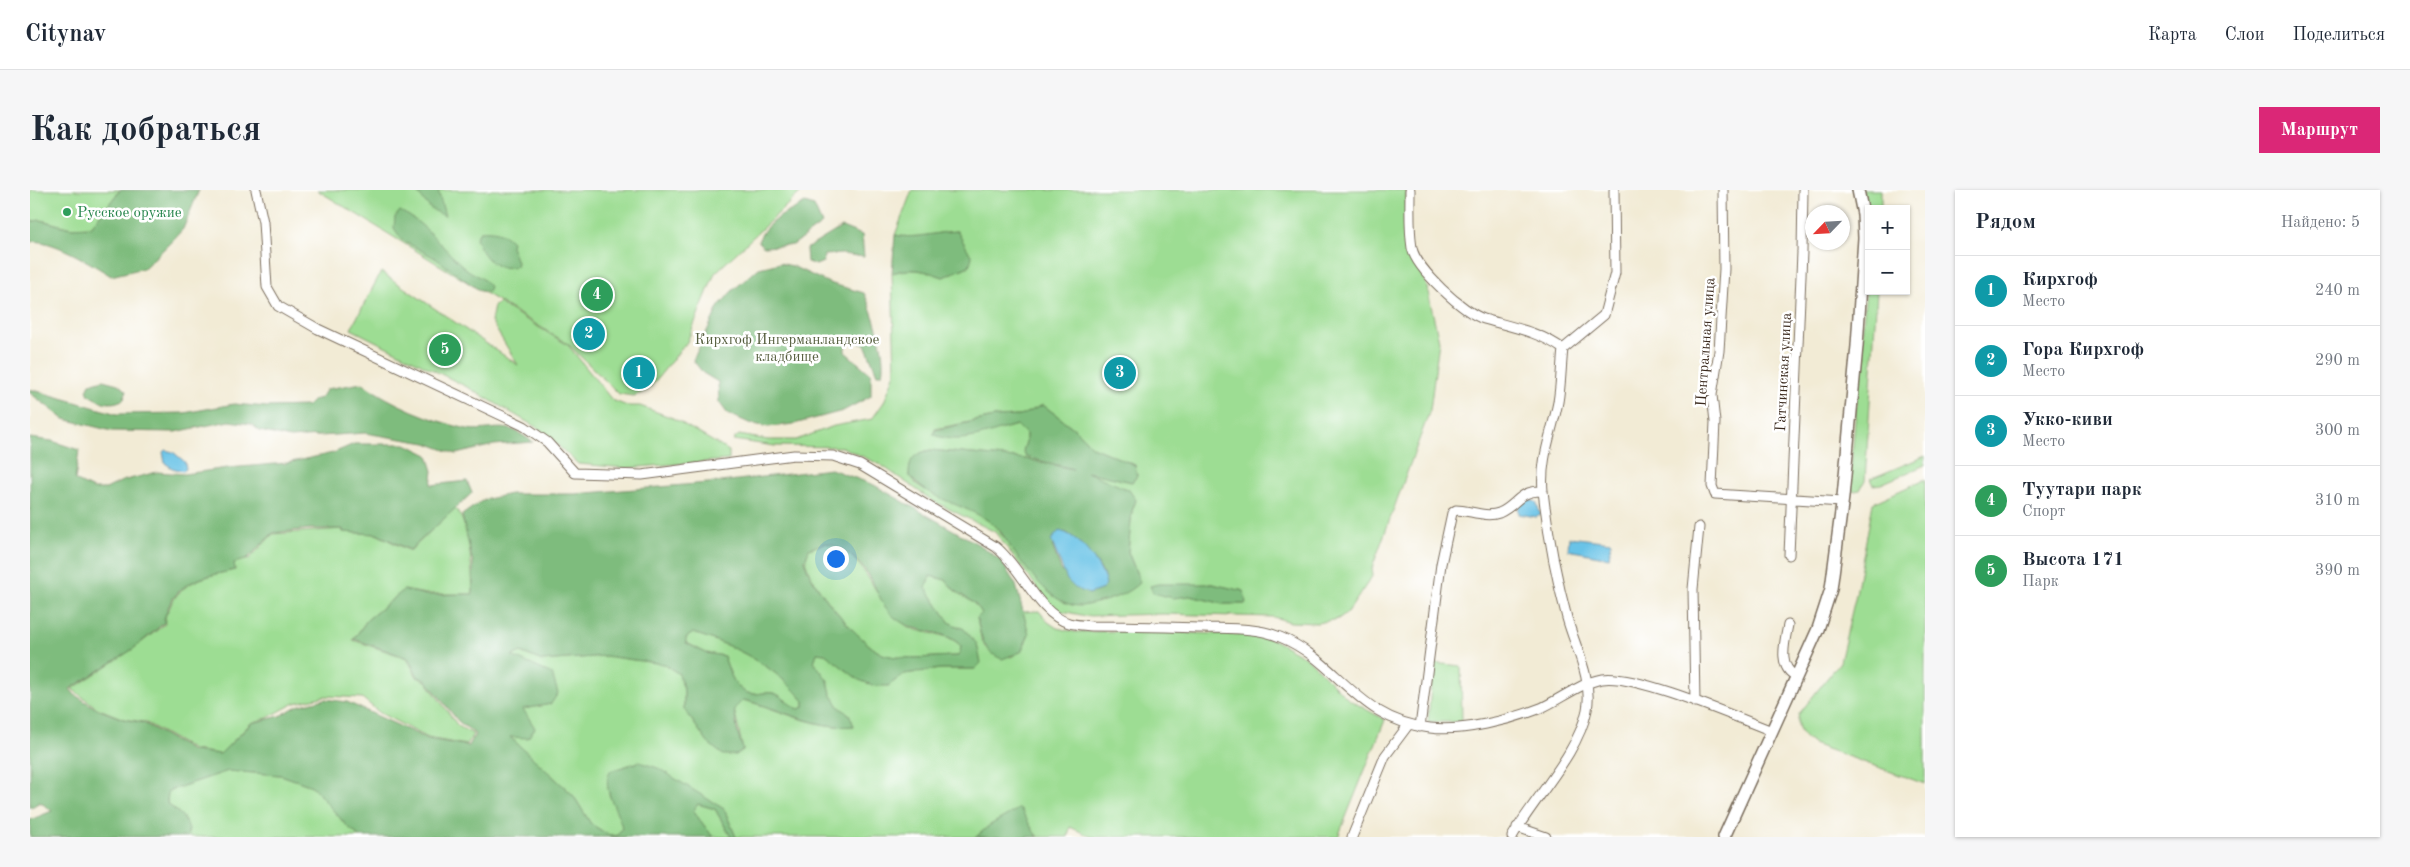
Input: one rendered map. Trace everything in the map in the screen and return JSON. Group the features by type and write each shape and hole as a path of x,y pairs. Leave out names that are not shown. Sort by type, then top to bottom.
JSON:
{"street":[{"path":"256,190 262,222 267,287 278,306 318,329 524,426 547,442 575,473 642,475 794,455 834,456 847,460 872,473 996,547 1013,562 1039,602 1068,623 1092,626 1264,632 1302,648 1368,704 1384,715 1409,724 1442,729 1466,727 1540,708 1587,684 1604,679 1627,680 1696,702 1772,731"},
{"path":"1410,190 1412,249 1427,272 1448,296 1482,318 1549,339 1562,349"},
{"path":"1512,837 1559,768 1579,732 1587,710 1587,684 1567,618 1553,554 1543,490 1542,464 1558,402 1562,349 1604,315 1615,273 1614,190"},
{"name":"Центральная улица","path":"1723,190 1724,269 1719,351 1712,395 1715,422 1712,486 1715,494 1790,497"},
{"name":"Гатчинская улица","path":"1789,556 1790,497 1802,252 1802,190"},
{"path":"1724,837 1826,607 1831,589 1842,502 1862,281 1863,214 1858,190"},
{"path":"1420,727 1441,564 1452,513 1456,510 1488,514 1498,513 1523,494 1533,490 1543,490"},
{"path":"1790,497 1842,502"},
{"path":"1696,702 1693,589 1699,527"},
{"path":"1788,625 1784,655 1787,666 1792,674 1796,676"},
{"path":"1352,837 1384,756 1409,724"},
{"path":"1517,827 1546,837"}],"green space":[{"name":"Русское оружие","path":"30,190 120,190 91,227 71,228 41,220 30,222"},
{"path":"120,190 199,190 183,229 144,268 111,276 83,259 59,248 48,244 30,242 30,222 40,220 71,228 91,227"},
{"path":"317,190 803,190 715,273 687,342 648,390 634,396 619,394 568,344"},
{"path":"415,190 438,190 445,216 431,209"},
{"path":"912,190 1406,190 1407,247 1426,283 1439,341 1430,410 1372,568 1373,575 1348,612 1338,619 1317,623 1291,622 1273,617 1163,614 1086,616 1057,610 1049,603 995,532 933,501 881,465 842,447 775,446 733,440 739,435 768,440 796,440 834,426 872,419 884,402 895,373 892,273 918,270 943,277 969,266 971,257 957,231 918,236 895,235","holes":["1043,405 1076,430 1092,447 1135,465 1137,476 1132,482 1026,457 1023,451 1026,434 1017,425 1002,429 934,435 935,429 994,417 1020,416","930,450 1025,459 1086,472 1136,500 1132,511 1128,552 1137,574 1047,590 992,523 970,509 934,495 916,484 909,474 912,460 917,455","1212,584 1244,591 1246,604 1224,604 1190,596 1185,585"]},
{"path":"1862,190 1881,190 1881,205 1865,205 1865,217"},
{"path":"805,203 814,206 822,224 793,245 764,247 758,242 771,223"},
{"path":"400,211 419,223 457,261 485,281 490,287 488,292 480,291 435,258 402,240 394,228 395,217"},
{"path":"842,227 862,235 864,257 843,254 824,255 823,262 816,265 807,262 806,249"},
{"path":"480,231 497,232 505,235 512,241 511,246 517,262 516,266 502,267 490,261 482,251 476,238"},
{"path":"957,231 972,257 969,266 943,277 918,270 892,273 895,235 918,236"},
{"name":"Кирхгоф Ингерманландское кладбище","path":"780,263 792,266 829,283 864,293 878,333 883,366 882,374 877,374 865,344 851,341 845,347 845,352 871,374 871,396 843,411 794,424 768,427 749,423 727,413 719,402 718,382 703,373 693,360 719,306 732,291 759,268"},
{"path":"381,272 518,365 491,321 494,306 499,303 568,345 612,400 627,406 640,406 673,418 729,451 729,460 626,468 578,464 541,430 469,388 351,329"},
{"path":"1865,295 1877,295 1865,481 1860,490 1849,492"},
{"path":"103,380 118,384 126,391 124,399 106,403 89,395 87,390 90,384"},
{"path":"362,383 399,405 439,421 473,430 496,428 513,430 533,442 494,445 456,454 426,443 365,433 290,438 260,431 251,424 229,421 175,432 112,431 64,419 30,393 30,389 117,414 184,413 234,404 267,407 307,406 313,400 321,398 327,389"},
{"path":"1043,405 1076,430 1092,447 1135,465 1137,476 1132,482 1087,472 1129,490 1136,500 1132,511 1128,552 1140,582 1130,590 1113,598 1084,606 1060,600 1034,578 994,525 980,516 936,496 909,475 910,464 916,455 930,450 1025,459 1073,469 1026,457 1023,451 1026,434 1017,425 966,439 945,438 934,435 935,430 994,417 1020,416","holes":["1065,532 1076,540 1098,565 1104,577 1103,589 1089,594 1061,570 1052,545"]},
{"path":"30,438 52,441 79,450 75,480 93,489 106,489 122,481 157,472 184,474 287,463 333,453 354,444 406,444 428,455 433,471 431,485 467,481 472,493 410,550 377,534 343,532 343,529 310,529 273,533 248,558 234,563 235,570 205,577 187,585 173,598 164,623 133,649 70,689 75,695 97,709 123,719 144,723 192,751 220,754 252,723 280,716 297,706 325,699 347,702 428,739 469,746 475,734 458,721 426,680 418,677 408,658 354,639 367,620 404,590 426,595 473,594 473,563 462,515 483,500 510,494 575,494 720,482 831,469 874,485 983,547 1001,561 1016,585 1029,634 1021,652 1002,659 996,656 984,643 977,618 982,613 974,603 954,590 946,580 930,576 926,588 950,623 964,629 977,644 981,663 975,669 940,669 904,674 888,686 875,686 859,680 825,654 817,653 814,662 828,681 831,694 840,708 849,714 854,726 826,725 812,722 743,700 734,709 737,730 743,750 736,755 723,755 708,743 684,709 684,690 679,674 664,664 605,656 542,661 521,652 512,656 552,674 558,693 551,704 523,709 535,728 528,738 510,737 573,795 591,824 607,834 617,836 622,828 609,793 608,778 610,771 639,762 658,768 724,809 736,837 731,837 715,809 698,804 693,811 713,837 360,837 346,825 312,786 281,775 228,771 168,791 167,803 182,816 189,829 187,837 30,837 30,820 52,811 40,802 30,808","holes":["825,543 843,550 859,564 868,574 882,602 894,617 912,627 938,633 954,640 961,646 958,656 894,657 885,655 864,641 825,598 808,570 805,560 809,549","693,633 724,644 754,659 780,677 793,689 804,701 804,707 795,708 773,693 753,694 742,690 734,680 724,656 706,653 686,643 686,638"]},
{"path":"1925,456 1925,465 1881,484 1873,485 1870,479"},
{"path":"1925,479 1925,784 1813,744 1800,732 1798,719 1799,714 1840,662 1856,594 1873,503"},
{"path":"455,508 460,515 467,536 473,594 426,594 404,590 367,620 353,640 407,658 417,677 426,681 458,726 473,734 467,745 428,738 380,713 362,698 326,696 295,703 267,718 251,723 220,754 193,750 145,722 124,719 97,708 72,689 133,649 165,624 166,616 174,599 188,585 205,577 235,570 234,563 249,559 273,534 342,529 343,532 376,534 410,551"},
{"path":"825,543 838,547 858,563 887,606 903,623 911,628 956,641 961,646 958,656 894,657 885,655 864,641 838,614 815,583 808,570 806,560 809,549"},
{"path":"930,576 946,580 954,590 974,603 982,613 977,618 985,647 1011,657 1018,653 1027,638 1023,612 1039,611 1048,622 1057,628 1075,632 1123,631 1253,635 1274,640 1307,658 1348,699 1385,720 1338,837 1092,837 1070,827 1068,837 1037,837 1037,835 990,825 976,837 736,837 724,809 639,762 610,771 609,795 620,815 622,828 617,836 607,834 591,824 573,795 510,737 523,709 551,704 552,674 511,657 520,652 542,661 605,656 664,664 679,674 684,690 684,709 708,743 743,750 734,709 743,700 812,722 826,725 854,726 849,714 840,708 831,694 828,681 814,662 817,653 825,654 838,663 888,686 904,674 940,669 974,669 964,629 950,623 926,588"},
{"path":"1158,584 1212,584 1244,591 1246,604 1224,604 1190,596 1173,598 1153,593 1150,586"},
{"path":"693,633 724,644 754,659 780,677 793,689 804,701 804,707 795,708 773,693 753,694 742,690 734,680 724,656 706,653 685,642 686,638"},
{"path":"1433,663 1461,666 1462,722 1428,722"},
{"path":"228,771 281,775 312,786 346,825 360,837 187,837 189,829 182,816 167,803 168,791"},
{"path":"698,804 715,809 731,837 713,837 693,811"},
{"path":"1020,808 1037,837 976,837 990,825"}],"water":[{"path":"165,450 173,452 185,462 186,469 183,471 172,468 165,463 163,452"},
{"path":"1525,498 1536,502 1541,515 1536,517 1519,514 1519,504"},
{"path":"1059,531 1067,533 1074,538 1088,552 1103,576 1106,584 1103,589 1089,594 1075,588 1067,580 1051,540"},
{"path":"1569,537 1611,542 1609,558 1568,550"}],"place":[{"name":"Русское оружие","path":"67,212"},
{"name":"Туутари парк","path":"597,295"},
{"name":"Гора Кирхгоф","path":"589,334"},
{"name":"Высота 171","path":"445,350"},
{"name":"Кирхгоф","path":"639,373"},
{"name":"Укко-киви","path":"1120,373"}]}
